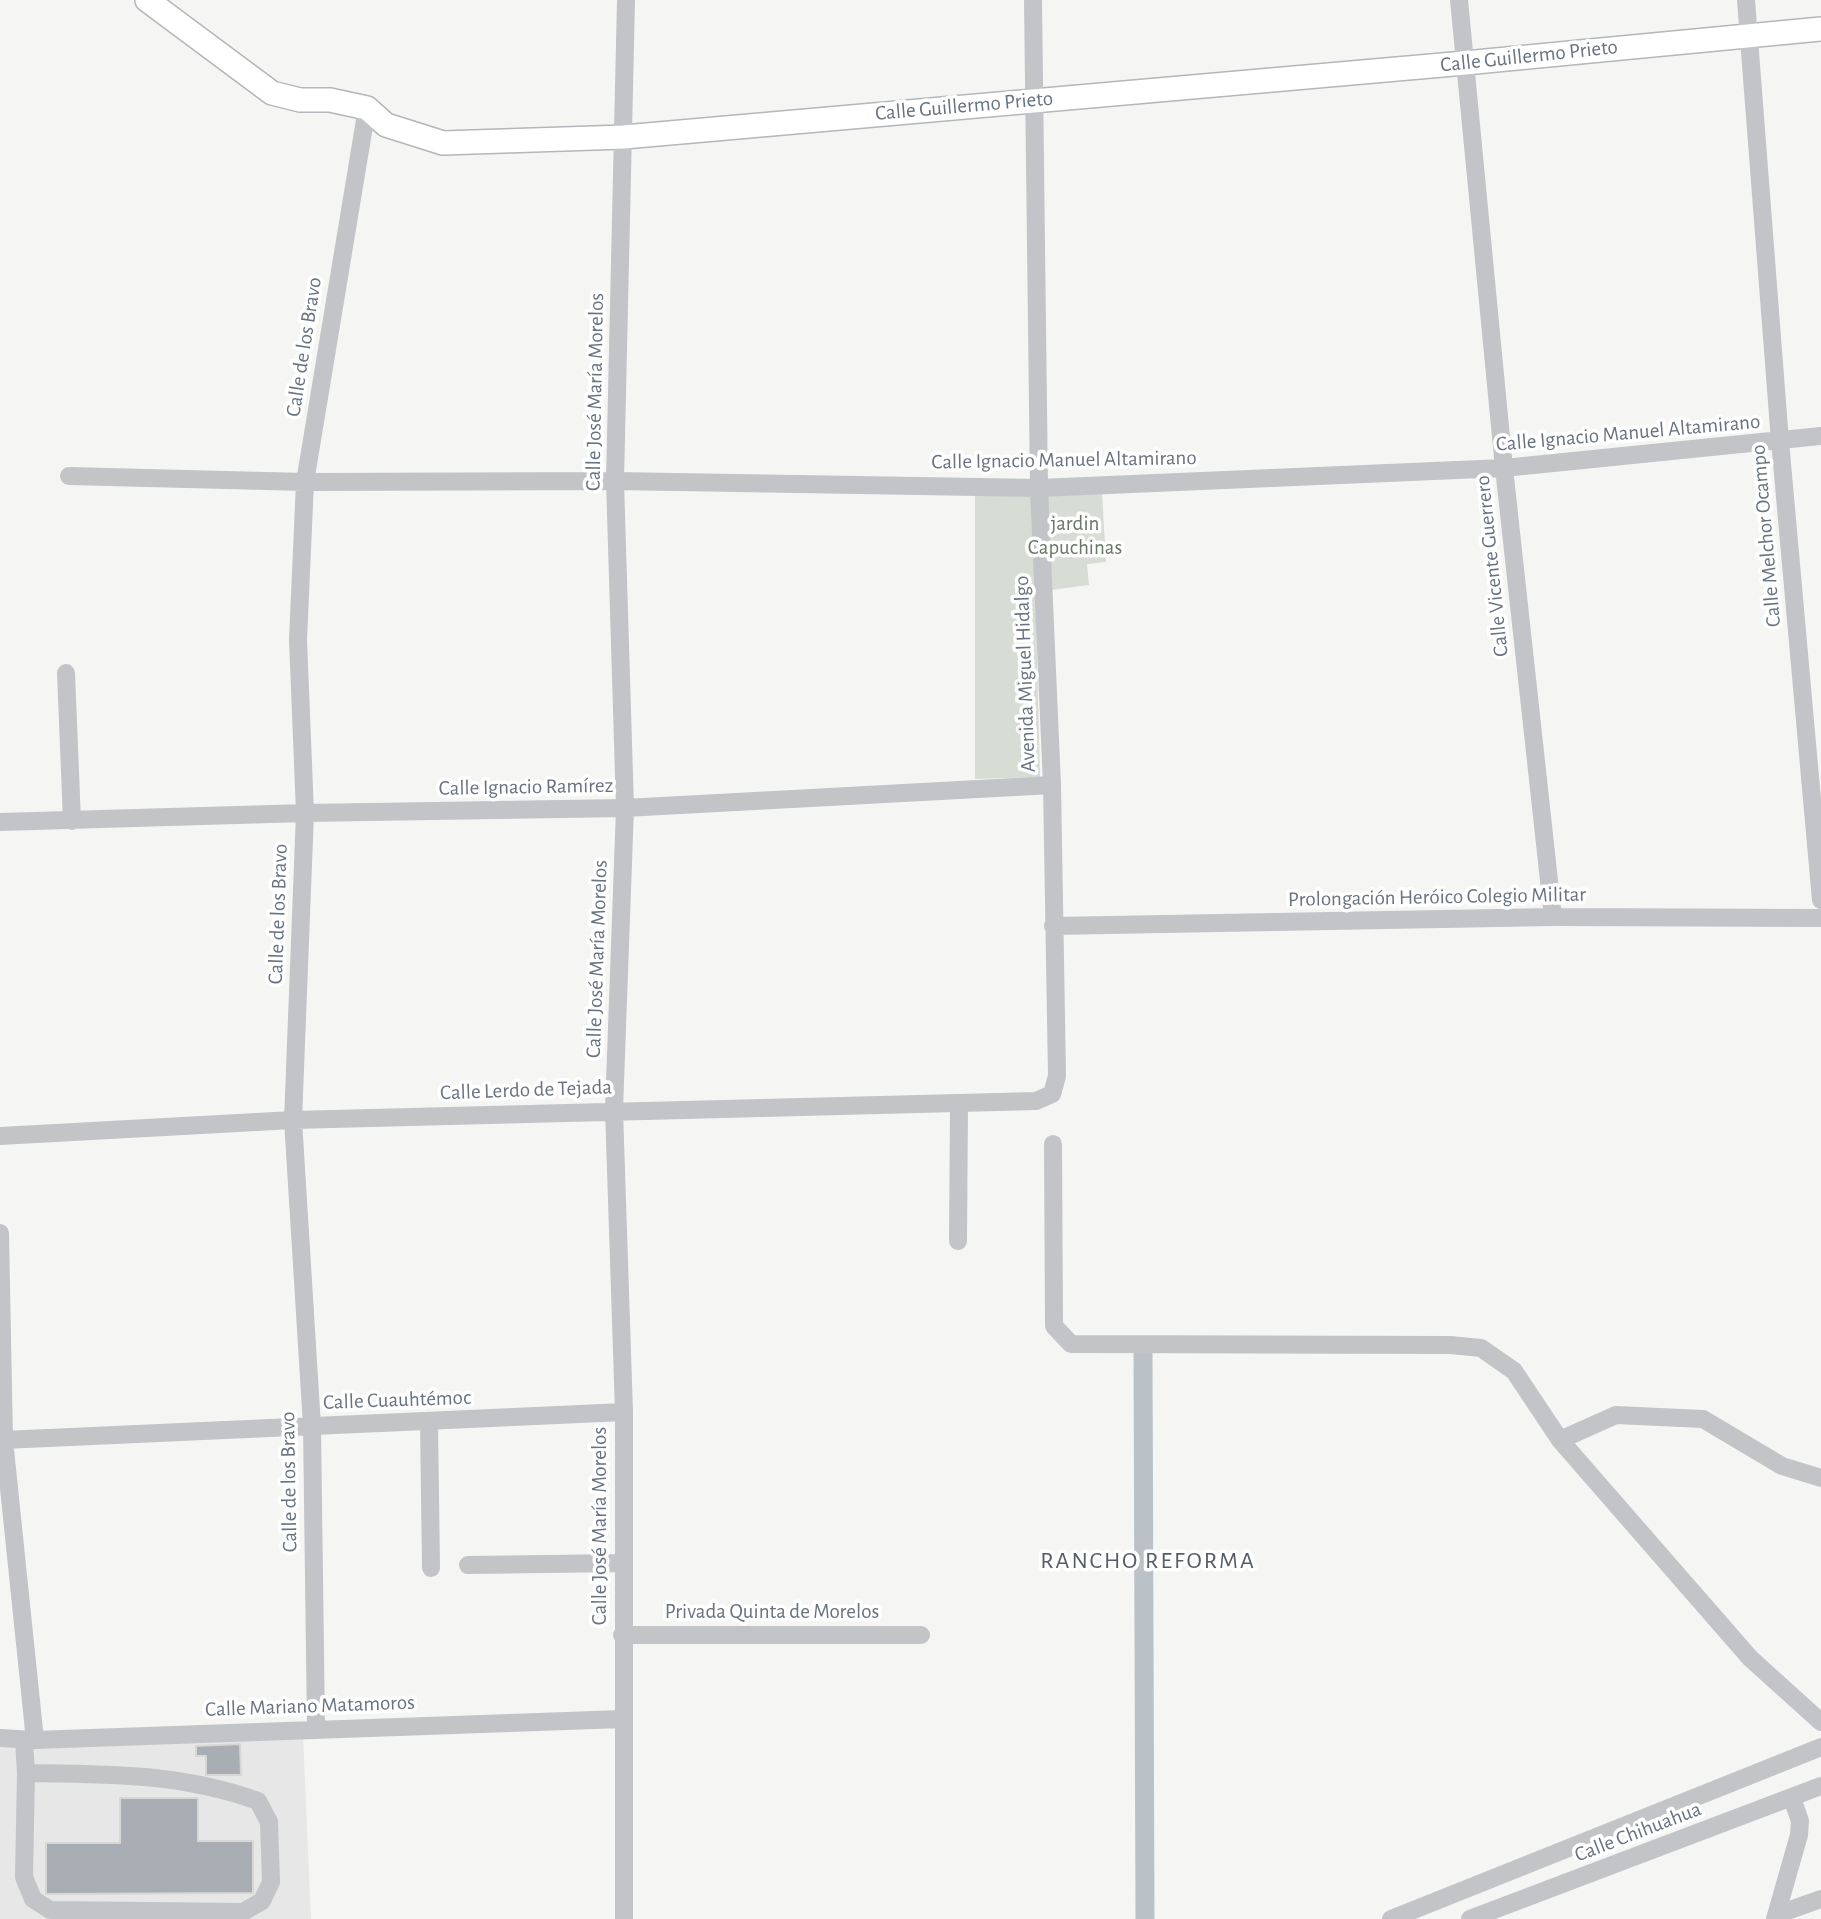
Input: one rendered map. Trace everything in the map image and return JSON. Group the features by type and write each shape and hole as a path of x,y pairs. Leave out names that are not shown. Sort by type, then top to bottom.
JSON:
{"main road":[{"name":"Calle Guillermo Prieto","path":"147,0 272,93 300,100 330,100 367,108 386,125 443,143 624,137 1821,29"}],"street":[{"name":"Calle José María Morelos","path":"624,1919 624,1412 614,1110 625,808 615,481 626,0"},
{"name":"Avenida Miguel Hidalgo","path":"1033,0 1039,488 1052,785 1057,1076 1052,1094"},
{"name":"Calle Vicente Guerrero","path":"1459,0 1504,468 1553,917"},
{"name":"Calle Melchor Ocampo","path":"1746,0 1780,441 1821,900"},
{"name":"Calle de los Bravo","path":"316,1728 312,1426 293,1120 305,813 298,640 305,482 367,108"},
{"name":"Calle Ignacio Manuel Altamirano","path":"69,476 305,482 615,481 1039,488 1504,468 1821,436"},
{"path":"66,673 72,821"},
{"name":"Calle Ignacio Ramírez","path":"0,822 305,813 625,808 1052,785"},
{"name":"Prolongación Heróico Colegio Militar","path":"1053,926 1553,917 1821,918"},
{"name":"Calle Lerdo de Tejada","path":"0,1136 293,1120 1037,1101 1052,1094"},
{"path":"958,1103 958,1241"},
{"path":"1053,1144 1054,1326 1071,1344 1450,1345 1481,1348 1514,1371 1560,1440 1750,1658 1821,1722"},
{"path":"0,1233 4,1440 30,1740 26,1773 24,1877 33,1899 50,1910 243,1912 262,1901 271,1882 269,1822 258,1801 232,1792 147,1775 26,1773"},
{"name":"Calle Cuauhtémoc","path":"4,1440 429,1423 624,1412"},
{"path":"1560,1440 1616,1415 1703,1419 1782,1466 1821,1478"},
{"path":"429,1423 431,1568"},
{"path":"468,1565 623,1563"},
{"name":"Privada Quinta de Morelos","path":"622,1636 921,1634"},
{"name":"Calle Mariano Matamoros","path":"0,1738 30,1740 622,1719"},
{"path":"1391,1919 1821,1747"},
{"name":"Calle Chihuahua","path":"1470,1919 1821,1786"},
{"path":"1776,1917 1799,1835 1800,1821 1792,1798"},
{"path":"1776,1917 1821,1899"}],"shaded area":[{"path":"303,1736 311,1919 0,1919 0,1744"}],"green space":[{"name":"jardin Capuchinas","path":"1102,492 1106,562 1087,564 1089,585 1044,591 1044,494"},
{"path":"1033,493 1040,777 975,779 975,495"}],"building":[{"path":"240,1744 241,1775 206,1775 206,1756 196,1756 196,1746"},
{"path":"120,1798 198,1798 198,1841 253,1841 253,1893 46,1894 46,1843 120,1843"}],"waterway":[{"path":"1143,1354 1145,1919"}],"district":[{"name":"RANCHO REFORMA","path":"1148,1561"}]}
